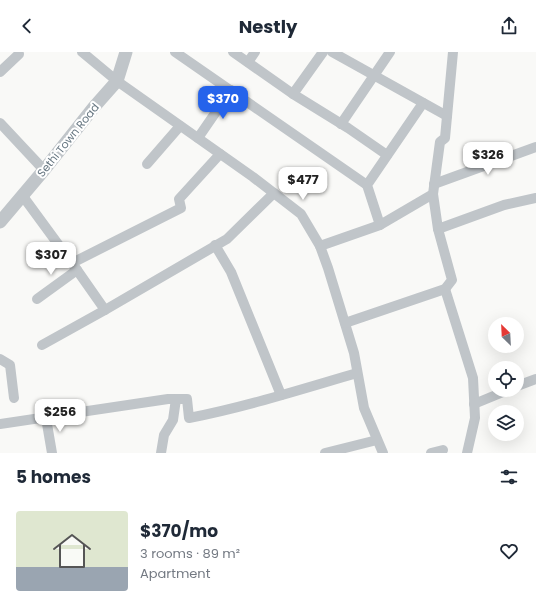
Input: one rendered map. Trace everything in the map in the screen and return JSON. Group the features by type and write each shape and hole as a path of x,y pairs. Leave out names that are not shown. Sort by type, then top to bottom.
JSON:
{"street":[{"path":"82,52 117,81 198,138 301,214 320,246 328,268 354,353 364,408 383,453"},
{"name":"Sethi Town Road","path":"0,222 117,81 126,52"},
{"path":"175,52 367,185 380,225"},
{"path":"233,52 293,94 341,124 386,155"},
{"path":"248,62 255,52"},
{"path":"293,94 323,52"},
{"path":"332,52 447,116"},
{"path":"341,124 390,52"},
{"path":"345,323 445,289 452,280 438,229 433,189 440,142 445,138 453,52"},
{"path":"0,72 19,54"},
{"path":"198,138 231,90"},
{"path":"367,185 386,155 423,103"},
{"path":"0,123 44,170"},
{"path":"146,164 180,126"},
{"path":"320,246 380,225 433,189 536,147"},
{"path":"37,299 75,267 181,208 179,199 220,154"},
{"path":"42,345 227,239 274,193"},
{"path":"22,195 105,310"},
{"path":"438,229 504,205 536,198"},
{"path":"215,246 231,272 281,395"},
{"path":"445,289 473,378 475,418 467,453"},
{"path":"0,359 10,365 14,398"},
{"path":"0,424 168,399 187,399 189,418 215,413 357,373"},
{"path":"524,383 536,378"},
{"path":"474,404 491,397"},
{"path":"160,453 164,435 173,420 176,399"},
{"path":"46,418 52,453"},
{"path":"325,453 377,440"},
{"path":"431,453 443,450"}]}
